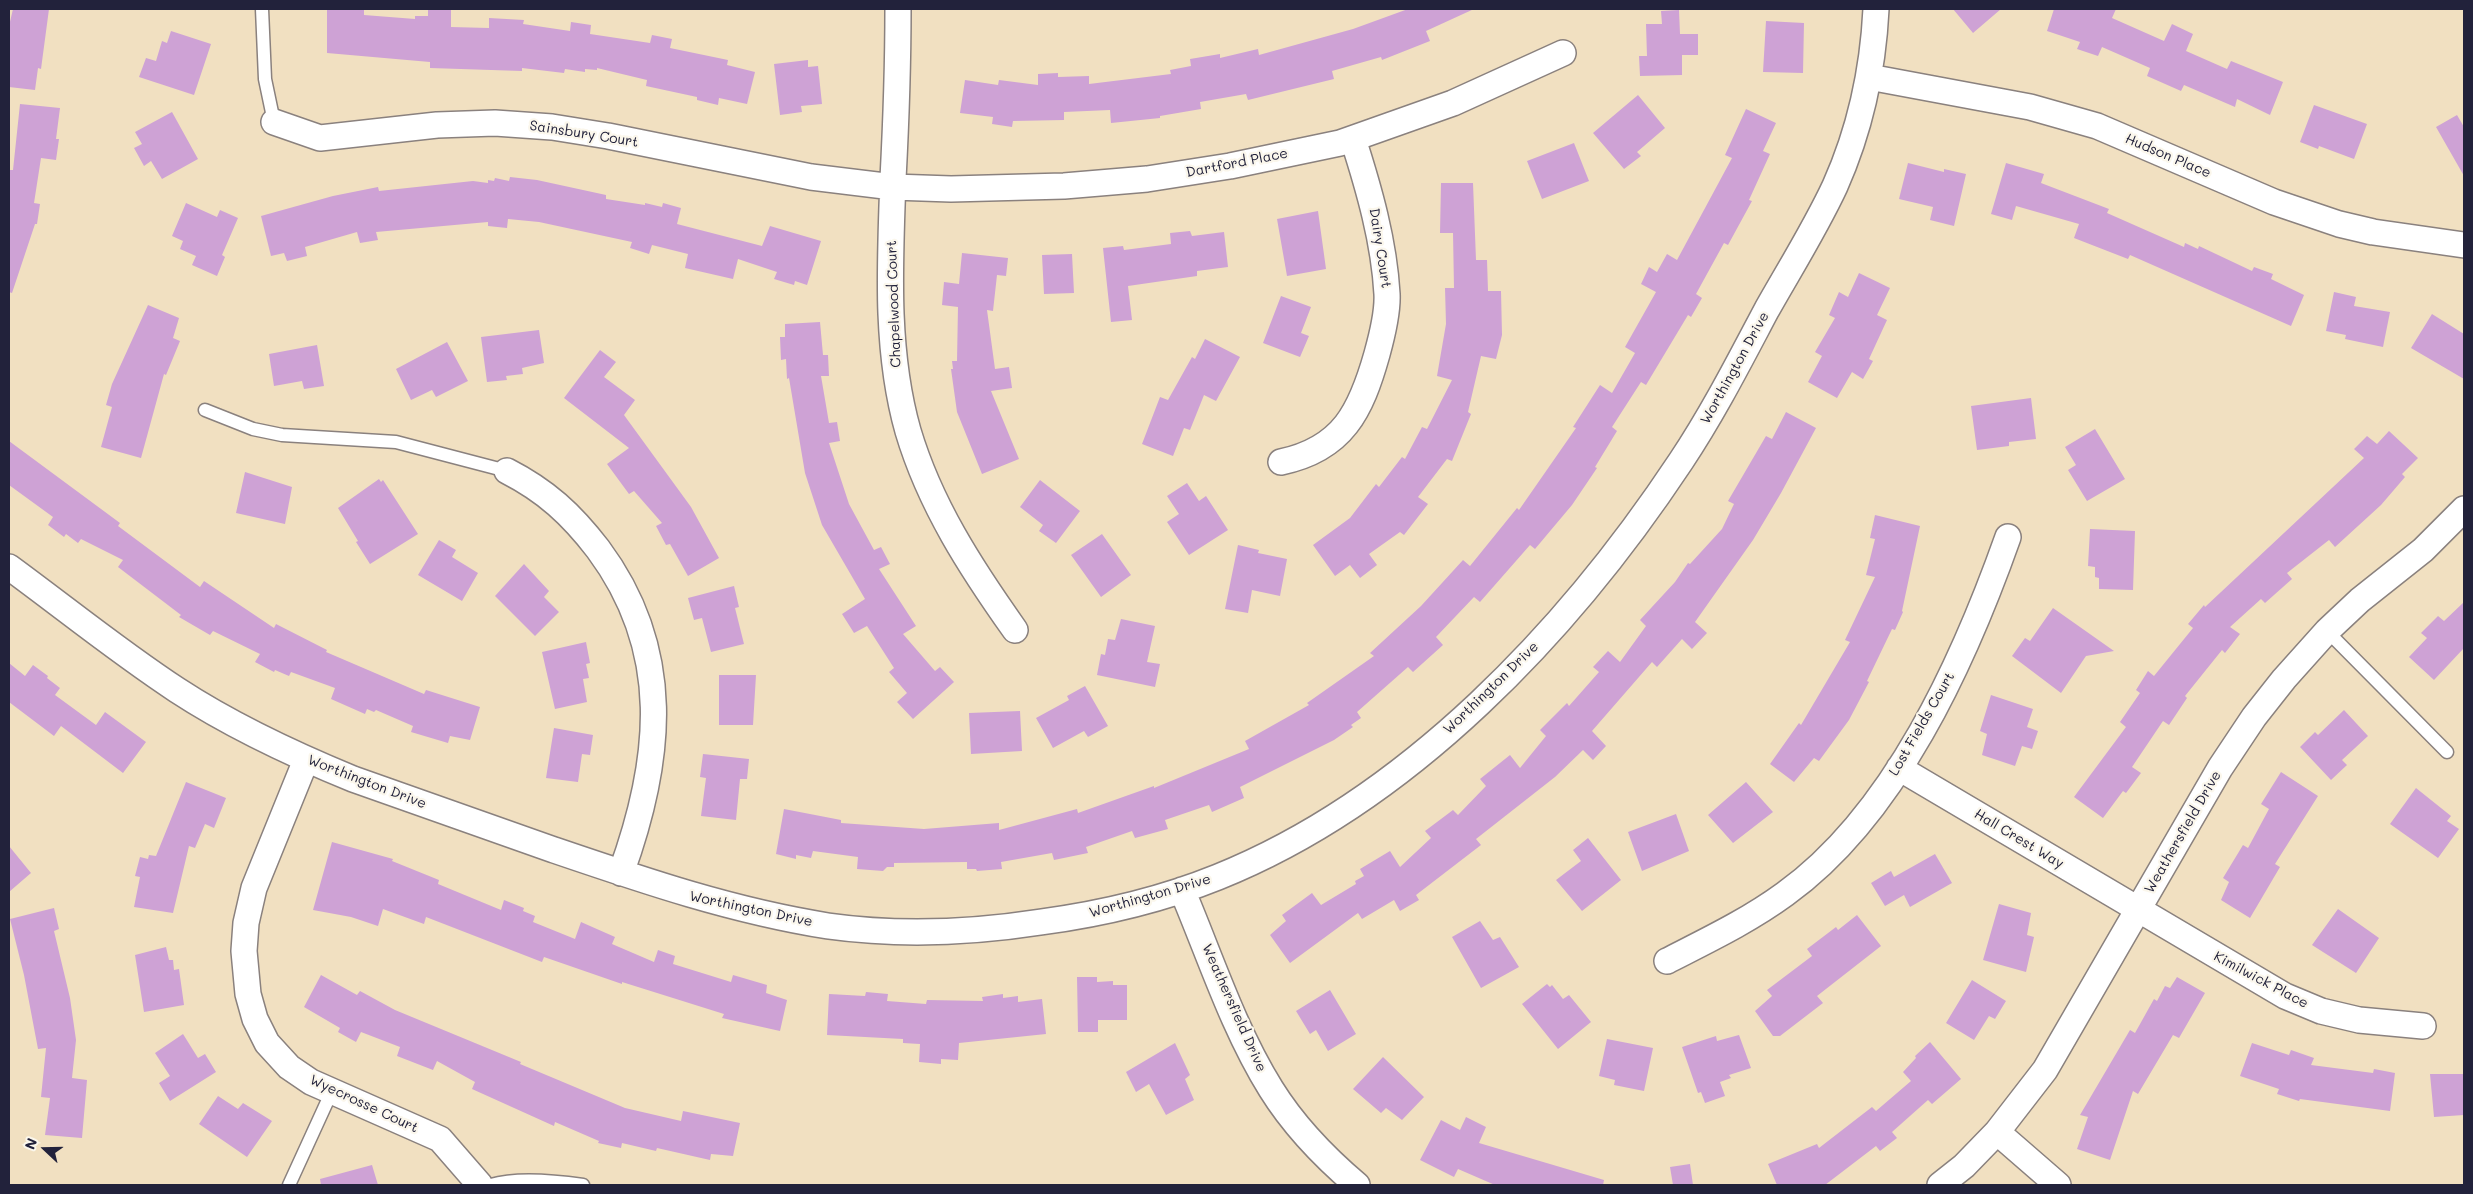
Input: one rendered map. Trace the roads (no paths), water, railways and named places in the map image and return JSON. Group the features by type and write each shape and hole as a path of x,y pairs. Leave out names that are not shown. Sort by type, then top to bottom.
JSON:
{"street":[{"name":"Chapelwood Court","path":"898,9 890,246 892,331 896,371 908,430 924,478 946,524 982,584 1015,630"},
{"name":"Worthington Drive","path":"9,567 177,690 243,729 306,760 353,779 686,895 759,913 831,926 927,933 987,930 1072,918 1123,907 1182,890 1221,876 1279,849 1345,808 1396,773 1456,724 1506,678 1562,619 1608,564 1651,506 1700,432 1834,186 1856,130 1869,77 1876,9"},
{"name":"Dartford Place","path":"893,187 951,189 1064,186 1147,179 1230,166 1353,139 1453,103 1563,53"},
{"name":"Hudson Place","path":"1869,77 2030,107 2097,126 2274,202 2339,224 2373,232 2464,245"},
{"name":"Sainsbury Court","path":"274,122 320,138 437,125 495,123 552,127 608,136 811,178 893,187"},
{"name":"Dairy Court","path":"1281,462 1304,457 1322,448 1342,431 1357,410 1367,388 1382,339 1388,296 1382,250 1370,194 1353,139"},
{"path":"507,472 540,490 583,529 623,588 642,632 651,671 654,705 652,752 647,790 637,828 621,873"},
{"name":"Weathersfield Drive","path":"1940,1185 1964,1166 1997,1132 2044,1070 2220,768 2254,717 2284,679 2327,631 2360,600 2423,550 2464,509"},
{"name":"Lost Fields Court","path":"1667,961 1745,921 1786,893 1831,854 1866,815 1916,742 1965,647 2008,537"},
{"name":"Wyecrosse Court","path":"306,760 254,888 246,923 244,951 248,994 254,1020 267,1043 289,1067 311,1082 440,1139 480,1185"},
{"name":"Hall Crest Way","path":"1899,768 2138,911"},
{"name":"Weathersfield Drive","path":"1182,890 1248,1047 1271,1090 1300,1129 1333,1165 1357,1185"},
{"name":"Kimilwick Place","path":"2138,911 2285,996 2321,1011 2359,1020 2422,1026"},
{"path":"1997,1132 2058,1185"}],"lane":[{"path":"262,9 265,79 274,122"},
{"path":"205,410 253,429 282,435 396,442 507,472"},
{"path":"2327,631 2447,752"},
{"path":"289,1185 332,1091"},
{"path":"491,1185 505,1181 559,1181 583,1185"}]}
